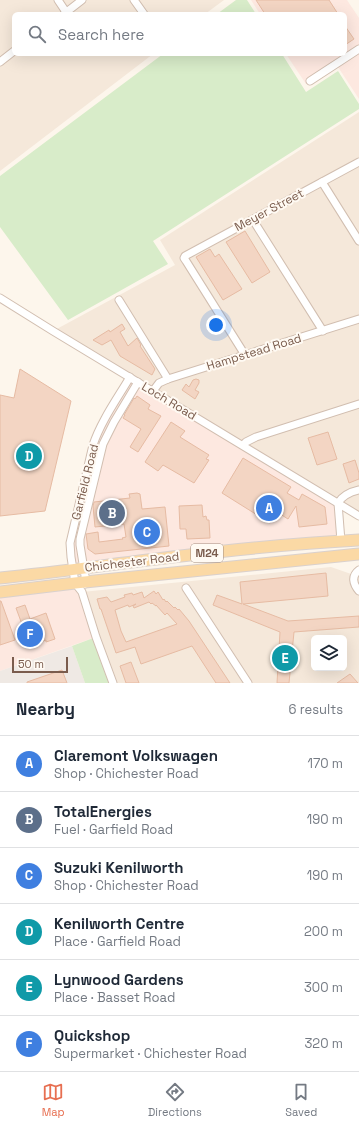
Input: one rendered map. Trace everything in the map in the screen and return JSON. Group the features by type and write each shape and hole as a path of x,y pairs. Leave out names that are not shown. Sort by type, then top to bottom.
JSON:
{"main road":[{"name":"Chichester Road","path":"0,578 286,544 359,540"},
{"name":"Chichester Road","path":"0,592 81,586 359,554"}],"street":[{"path":"58,0 64,12"},
{"path":"66,12 82,0"},
{"path":"134,0 143,12"},
{"path":"310,81 359,49"},
{"path":"0,61 12,53"},
{"name":"Meyer Street","path":"245,355 184,257 187,254 359,162"},
{"path":"322,182 359,241"},
{"path":"253,220 323,331"},
{"name":"Loch Road","path":"0,298 359,516"},
{"path":"119,300 168,379"},
{"name":"Hampstead Road","path":"153,391 159,383 168,379 359,319"},
{"name":"Garfield Road","path":"81,586 78,569 71,557 70,543 93,445 100,428 130,377"},
{"name":"Garfield Road","path":"113,683 96,637 81,586 78,569 82,530 103,444 114,422 138,382"},
{"path":"243,445 256,437 359,404"},
{"path":"341,541 338,503 346,494 359,490"},
{"path":"357,572 353,582 359,591"},
{"path":"186,588 248,683"}],"shaded area":[{"path":"0,0 224,0 208,12 12,12 12,56 150,56 0,171"},
{"path":"251,0 347,0 359,18 359,99 336,64 306,84 287,56 347,56 347,12 259,12"},
{"path":"359,112 359,516 53,331 175,265 160,240"},
{"path":"130,377 338,503 341,541 73,570 71,557 93,445"},
{"path":"331,567 354,575 359,570 359,683 113,683 82,592"},
{"path":"75,583 96,637 0,671 0,592"},
{"path":"72,646 85,683 0,683 0,671"}],"green space":[{"path":"236,0 247,0 255,12 220,12"},
{"path":"160,56 283,56 306,92 338,71 359,104 359,109 153,241 168,264 68,320 0,227 0,176"},
{"path":"96,637 113,683 85,683 72,646"}],"building":[{"path":"256,0 329,0 337,12 264,12"},
{"path":"347,29 354,39 347,44"},
{"path":"245,231 270,272 252,283 226,242"},
{"path":"210,249 215,257 219,254 242,289 223,300 196,257"},
{"path":"122,324 125,329 120,332 128,346 137,338 141,345 140,346 155,369 152,375 120,356 111,340 102,345 93,340 109,330 110,332"},
{"path":"20,369 71,401 45,511 0,516 0,395 14,398"},
{"path":"193,380 199,380 199,383 195,390 199,392 195,399 182,390 186,384 189,387"},
{"path":"137,396 150,405 148,409 161,416 138,452 130,447 141,429 123,418 134,398 135,399"},
{"path":"171,422 185,431 180,437 209,455 206,459 209,460 194,483 163,465 158,471 145,462"},
{"path":"328,432 337,459 317,465 308,438"},
{"path":"243,458 291,487 287,493 299,500 302,494 325,507 327,524 299,527 296,506 288,519 277,512 270,523 222,493"},
{"path":"355,460 359,473 359,479 349,483 343,464"},
{"path":"129,494 140,494 142,509 165,507 169,546 95,554 88,549 86,534 98,532 99,542 123,539 122,538 126,537 124,524 95,527 94,502 130,498"},
{"path":"202,505 203,517 206,516 207,520 209,520 210,538 187,539 186,529 180,529 179,506"},
{"path":"326,573 328,596 243,604 288,621 359,616 359,627 294,632 289,683 277,683 280,632 213,605 217,595 242,604 240,582"},
{"path":"154,591 156,594 158,592 163,600 164,599 166,602 167,601 174,608 179,609 189,621 230,683 216,683 192,646 141,664 135,647 116,653 97,599 107,597 111,602 125,597 124,595 132,593 133,595 142,592 144,598","holes":["149,602 156,605 165,615 167,613 177,624 126,642 115,610 128,605 129,607 136,604 133,606 134,608"]},
{"path":"0,601 15,640 0,645"},
{"path":"25,605 30,619 46,613 55,639 46,642 46,640 30,646 16,608"},
{"path":"131,662 139,683 126,683 120,666"},
{"path":"62,670 67,683 27,683 27,682"},
{"path":"350,674 358,683 337,683"}],"place":[{"name":"Kenilworth Centre","path":"29,456"},
{"name":"Claremont Volkswagen","path":"269,508"},
{"name":"TotalEnergies","path":"112,513"},
{"name":"Suzuki Kenilworth","path":"147,532"},
{"name":"Quickshop","path":"30,634"},
{"name":"Lynwood Gardens","path":"285,658"}]}
